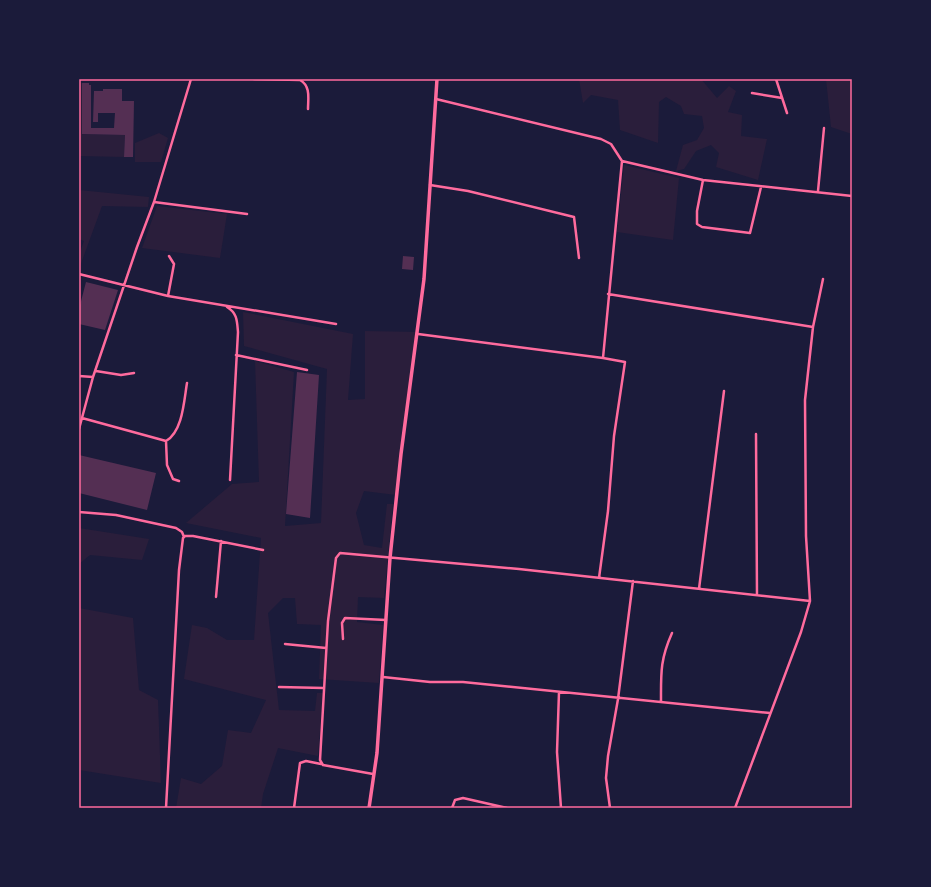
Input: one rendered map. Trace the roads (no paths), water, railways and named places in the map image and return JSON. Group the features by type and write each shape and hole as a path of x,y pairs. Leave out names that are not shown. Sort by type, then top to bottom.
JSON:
{"main road":[{"path":"369,808 377,753 390,558 401,454 418,334 424,279 437,79"}],"street":[{"path":"79,429 93,377 154,202 191,79"},
{"path":"254,79 300,80 305,83 308,88 308,109"},
{"path":"776,79 787,113"},
{"path":"752,93 782,98"},
{"path":"435,99 601,139 611,144 622,161 603,358"},
{"path":"818,192 824,128"},
{"path":"622,161 703,180 852,196"},
{"path":"703,180 697,211 697,224 702,227 750,233 761,187"},
{"path":"430,185 468,191 574,217 579,258"},
{"path":"154,202 247,214"},
{"path":"168,296 174,264 170,256"},
{"path":"79,277 80,274 125,284 147,292 336,324"},
{"path":"735,808 801,632 810,601 806,536 805,400 812,327 823,279"},
{"path":"608,294 812,327"},
{"path":"225,306 234,312 237,319 236,393 230,480"},
{"path":"418,334 625,362 614,436 608,517 599,578"},
{"path":"236,355 307,370"},
{"path":"96,371 121,375 134,372"},
{"path":"79,376 93,377"},
{"path":"166,441 173,436 178,426 187,383"},
{"path":"699,589 724,391"},
{"path":"82,418 166,441"},
{"path":"756,434 756,595"},
{"path":"166,441 169,473 173,479 179,481"},
{"path":"79,512 116,515 176,528 182,532 184,537 179,570 166,808"},
{"path":"184,537 190,536 221,541 263,550"},
{"path":"216,597 221,541"},
{"path":"323,765 320,760 326,648 332,583 339,554 344,552 810,601"},
{"path":"610,808 606,778 633,582"},
{"path":"343,639 342,623 345,618 386,620"},
{"path":"661,702 663,653 672,633"},
{"path":"285,644 326,648"},
{"path":"383,677 430,682 463,682 618,699 770,713"},
{"path":"279,687 324,688"},
{"path":"558,692 557,752 561,808"},
{"path":"294,808 300,763 306,761 373,774"},
{"path":"452,808 455,800 463,798 507,808"}]}
